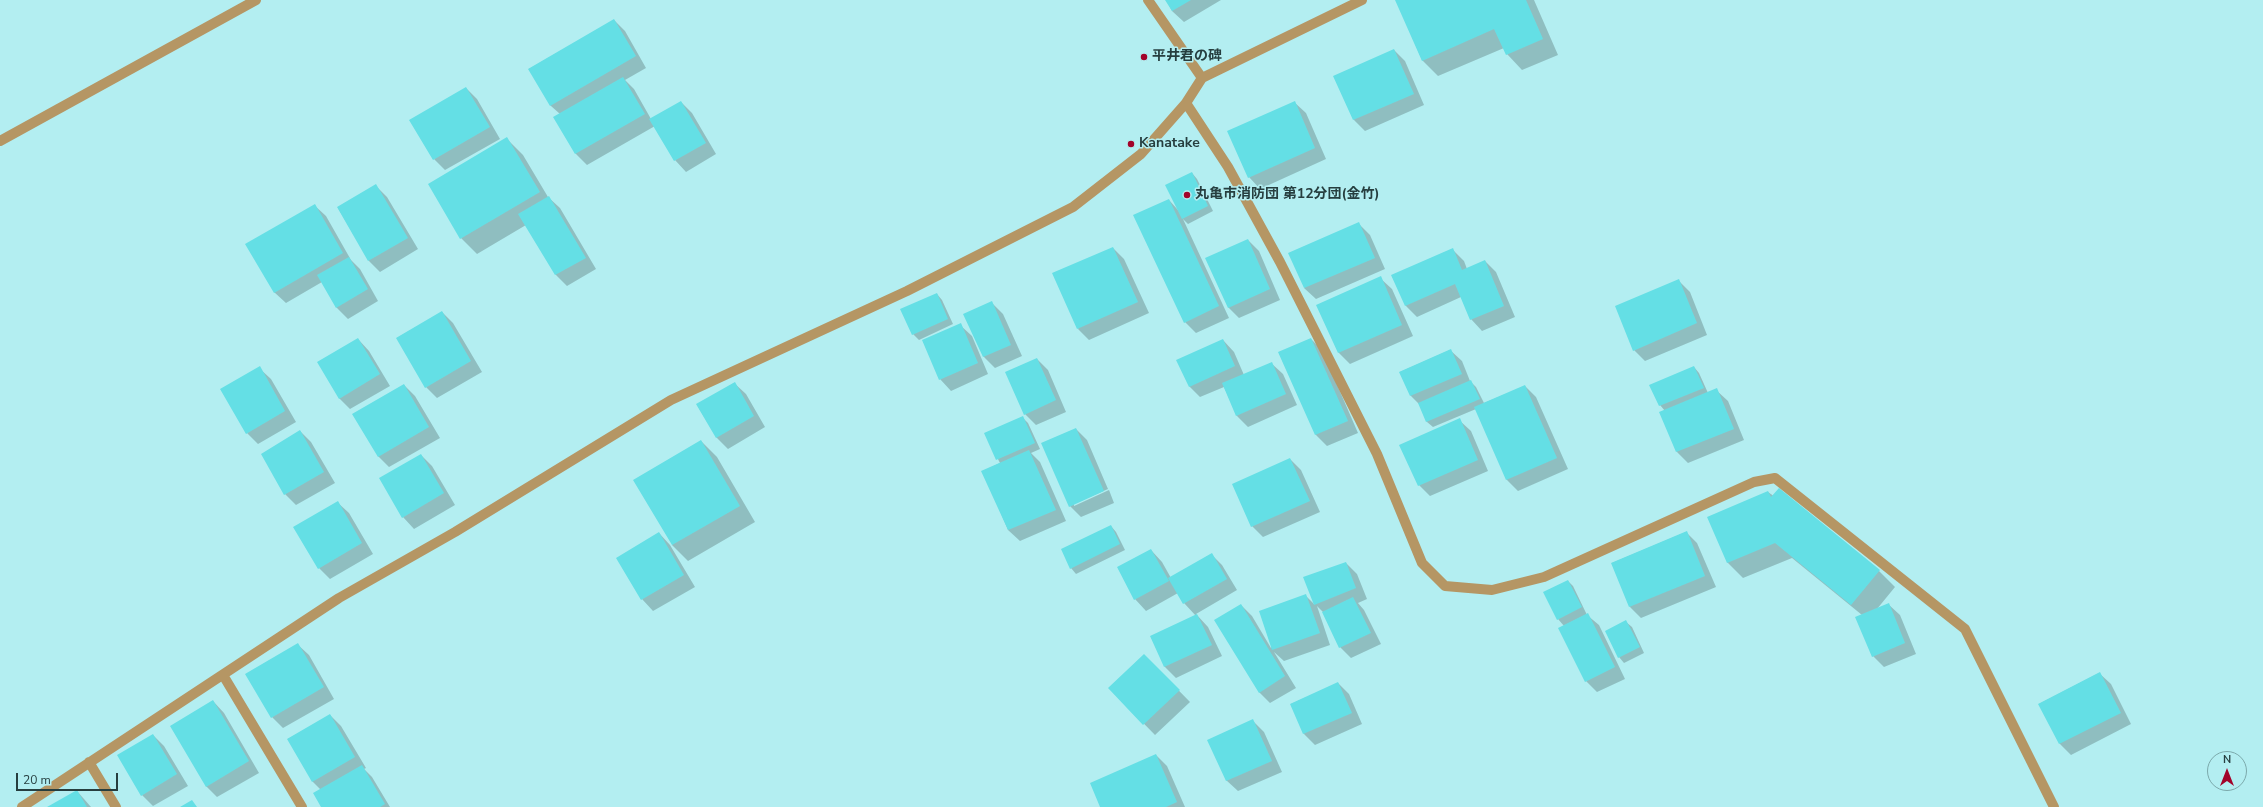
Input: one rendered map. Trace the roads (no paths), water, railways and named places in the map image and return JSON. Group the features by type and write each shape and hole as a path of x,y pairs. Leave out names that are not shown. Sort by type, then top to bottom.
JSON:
{"street":[{"path":"0,140 256,0"},
{"path":"1148,0 1202,78"},
{"path":"22,807 88,762 339,598 455,532 671,400 907,291 1073,207 1141,154 1186,103 1202,78 1362,0"},
{"path":"1186,103 1228,167 1280,262 1377,454 1422,563 1445,586 1492,590 1544,577 1754,482 1775,478 1965,629 2054,807"},
{"path":"223,675 302,807"},
{"path":"88,762 116,807"}],"place":[{"name":"平井君の碑","path":"1144,57"},
{"name":"Kanatake","path":"1131,144"},
{"name":"丸亀市消防団 第12分団(金竹)","path":"1187,195"}]}
